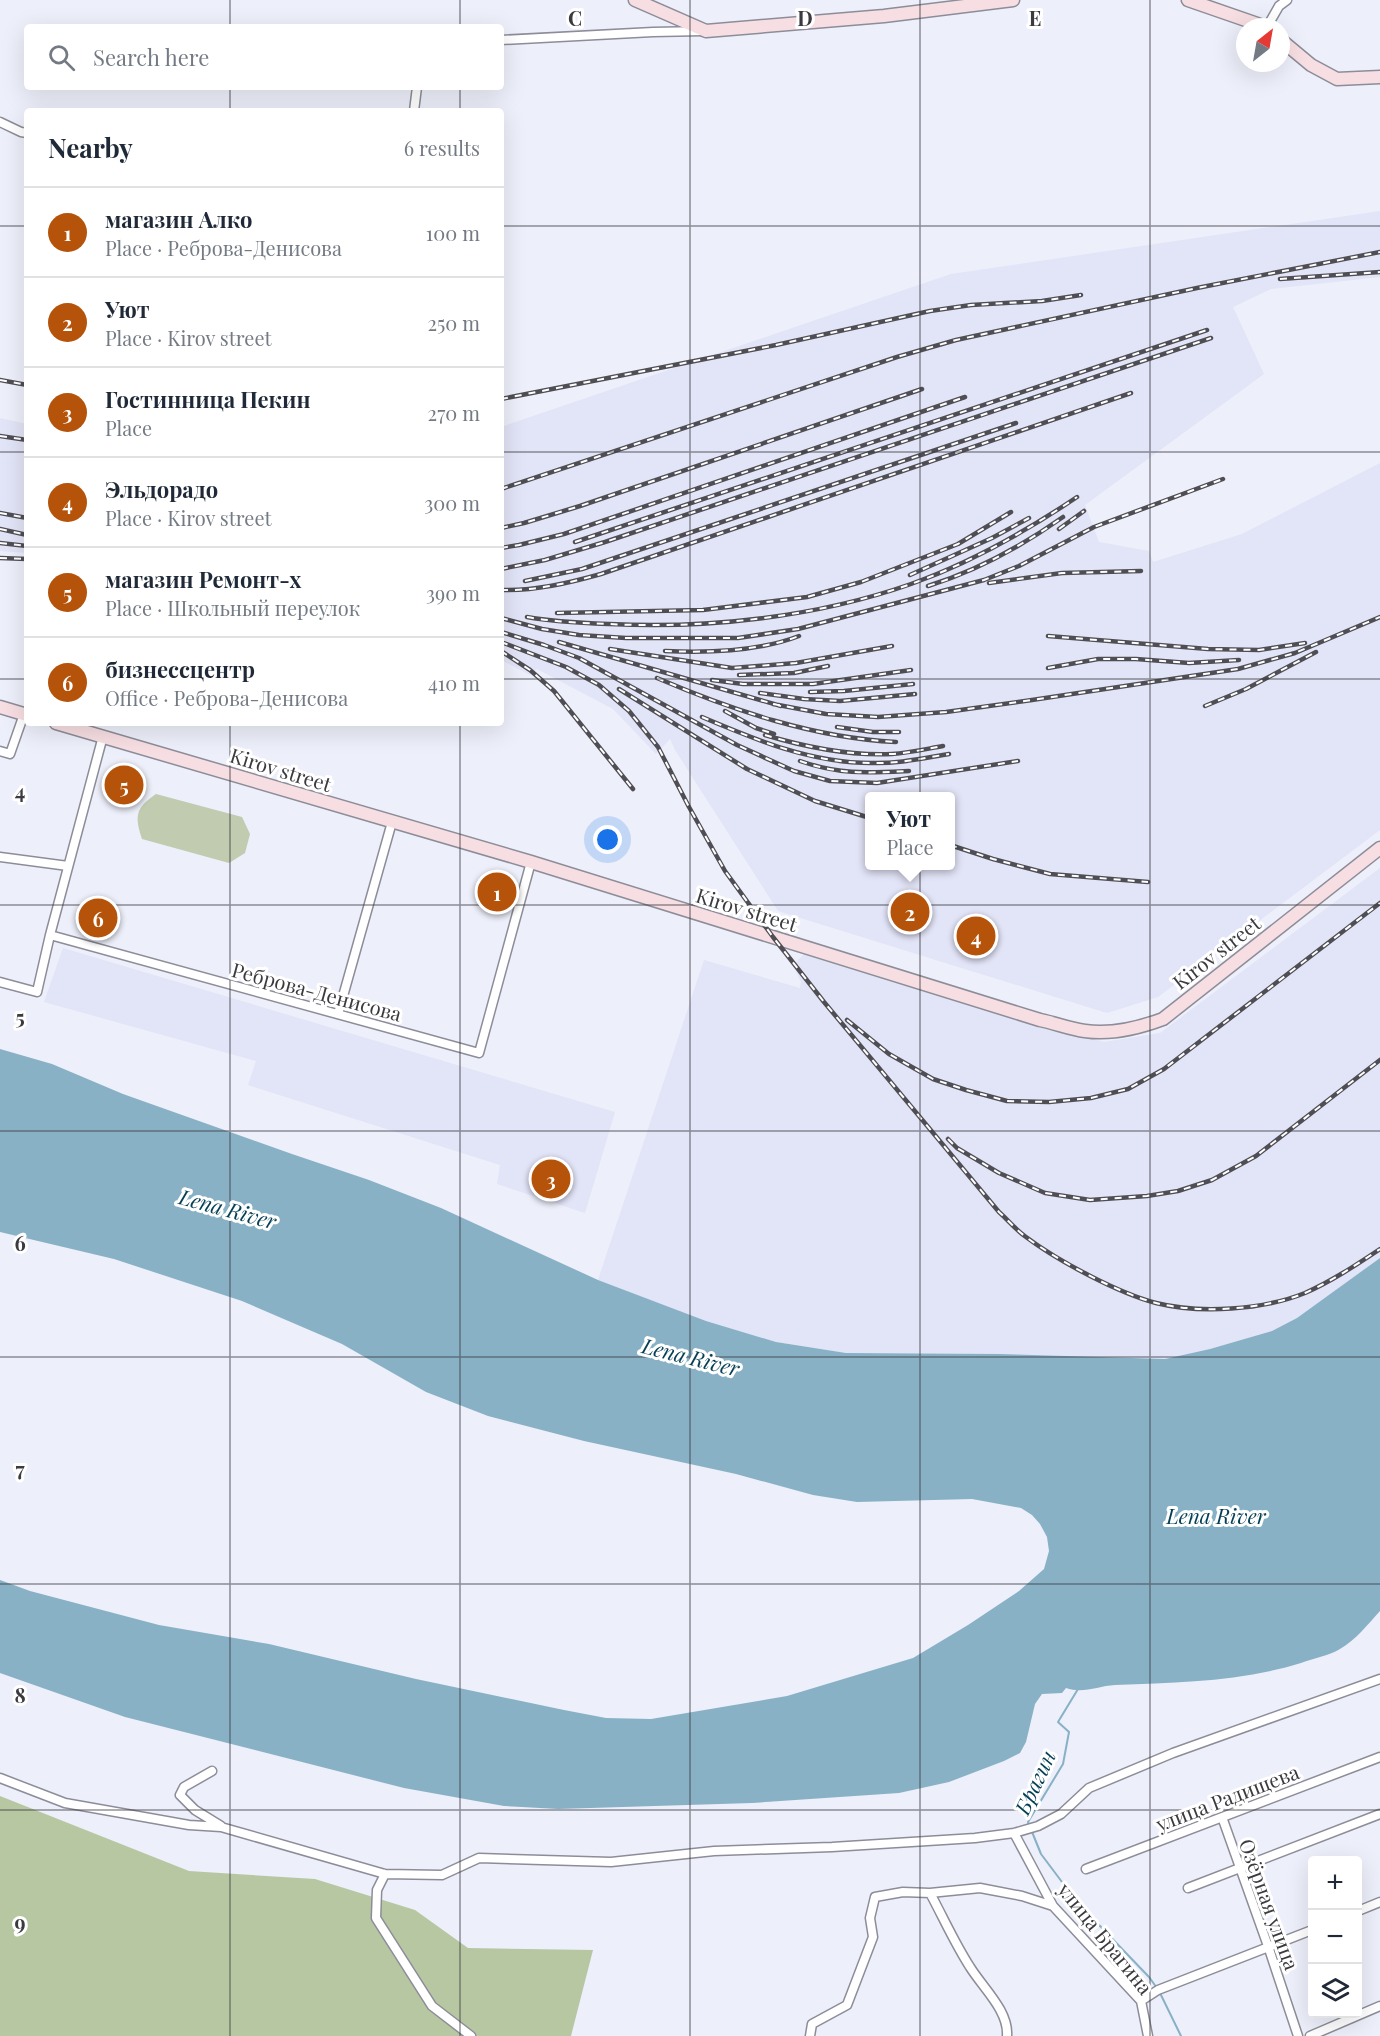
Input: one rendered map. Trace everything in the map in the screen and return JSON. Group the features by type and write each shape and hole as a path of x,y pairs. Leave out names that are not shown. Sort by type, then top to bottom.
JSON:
{"main road":[{"path":"635,0 706,31 873,17 1013,0"},
{"path":"1188,0 1240,18"},
{"path":"1290,48 1311,65 1336,79 1380,77"},
{"path":"0,707 24,714"},
{"name":"Kirov street","path":"67,726 531,862 1040,1020 1085,1031 1113,1032 1142,1026 1163,1018 1380,848"}],"street":[{"path":"1272,18 1279,6 1287,0"},
{"path":"504,40 706,31"},
{"path":"414,108 417,90"},
{"path":"0,122 24,132"},
{"path":"0,751 10,754 24,717"},
{"path":"0,982 37,992 68,866 104,736"},
{"path":"338,1014 392,822"},
{"path":"0,857 68,866"},
{"name":"Реброва-Денисова","path":"50,935 479,1053 531,862"},
{"path":"0,1778 65,1803 189,1825 221,1827 385,1874 442,1875 479,1858 611,1862 714,1851 832,1847 975,1838 1017,1832 1038,1826 1061,1814 1089,1788 1173,1753 1380,1679"},
{"name":"улица Радищева","path":"1086,1869 1380,1757"},
{"path":"212,1771 184,1787 180,1795 195,1810 221,1827"},
{"path":"1188,1888 1380,1814"},
{"name":"Озёрная улица","path":"1222,1816 1298,2036"},
{"name":"улица Брагина","path":"1017,1832 1053,1906 1141,2001 1148,2036"},
{"path":"385,1874 376,1890 376,1918 432,2006 471,2036"},
{"path":"810,2036 812,2024 847,2005 873,1937 870,1918 875,1897 903,1892 930,1893 980,1888 1022,1896 1053,1906"},
{"path":"930,1893 969,1966 999,2009 1008,2027 1007,2036"},
{"path":"1360,1910 1380,1902"},
{"path":"1141,2001 1158,1990 1308,1932"},
{"path":"1310,2036 1380,2006"}],"shaded area":[{"path":"1380,211 1380,277 1271,289 1233,307 1264,374 1085,505 1099,542 1149,551 1153,562 1242,534 1380,463 1380,830 1158,997 1107,1013 778,911 670,739 656,754 613,709 537,669 530,675 504,662 504,426 951,274"},
{"path":"0,418 24,423 24,553 0,551"},
{"path":"1380,868 1380,1258 1297,1318 1272,1331 1165,1359 999,1354 846,1353 776,1342 706,1321 598,1280 704,960 800,988 801,982 793,965 805,953 1104,1042 1160,1033"},
{"path":"63,948 615,1112 585,1213 497,1184 500,1165 248,1085 256,1061 44,1002"}],"green space":[{"path":"156,794 242,817 250,834 245,853 229,863 142,839 138,813 144,804"},
{"path":"0,1796 189,1871 315,1879 415,1910 468,1948 593,1950 571,2036 0,2036"}],"water":[{"name":"Lena River","path":"0,1049 52,1064 123,1094 369,1180 441,1208 598,1280 706,1321 776,1342 846,1353 999,1354 1165,1359 1272,1331 1297,1318 1380,1258 1380,1611 1357,1636 1340,1649 1278,1669 1232,1678 1115,1685 1084,1690 1066,1688 1062,1693 1042,1694 1035,1704 1026,1742 1020,1753 949,1782 899,1793 752,1803 558,1809 504,1806 404,1788 125,1717 0,1673 0,1580 30,1591 159,1625 269,1644 416,1679 564,1710 606,1718 651,1719 787,1696 913,1658 1019,1591 1044,1569 1049,1551 1047,1537 1040,1524 1021,1508 972,1499 857,1502 813,1495 736,1474 584,1441 488,1416 426,1392 342,1344 242,1301 114,1259 0,1232"}],"waterway":[{"name":"Брагин","path":"1078,1689 1058,1722 1069,1732 1063,1764 1028,1822 1041,1854 1077,1902 1157,1988"},
{"name":"Брагин","path":"1160,1993 1181,2036"}],"railway":[{"path":"504,488 897,357 956,340 1197,288 1380,252"},
{"path":"1280,279 1380,272"},
{"path":"504,398 776,345 930,311 971,305 1042,301 1081,295"},
{"path":"575,542 1207,330"},
{"path":"504,568 545,560 605,542 1211,338"},
{"path":"0,380 24,384"},
{"path":"504,527 580,506 922,389"},
{"path":"504,590 552,586 601,574 1131,393"},
{"path":"504,548 564,534 965,397"},
{"path":"525,581 582,569 1016,423"},
{"path":"0,436 24,440"},
{"path":"504,619 542,629 579,635 626,638 738,638 798,629 984,580 1019,566 1094,527 1223,479"},
{"path":"527,617 589,623 685,624 762,618 838,605 933,576 1017,534 1077,497"},
{"path":"1059,529 1084,511"},
{"path":"557,613 703,610 807,597 861,582 958,544 1011,512"},
{"path":"0,513 24,517"},
{"path":"928,586 998,557 1063,517"},
{"path":"910,575 992,538 1029,518"},
{"path":"0,529 24,534"},
{"path":"0,543 24,546"},
{"path":"0,558 24,559"},
{"path":"989,583 1062,573 1141,571"},
{"path":"773,704 826,714 878,717 946,712 1032,700 1238,669 1295,653 1380,617"},
{"path":"504,633 579,658 737,745 794,771 830,781 877,783 1018,761"},
{"path":"665,651 698,652 751,648 799,636"},
{"path":"1048,636 1208,649 1259,650 1305,643"},
{"path":"559,642 781,706"},
{"path":"504,643 566,667 599,685 629,711 658,747 725,871 773,937 824,1002 999,1212 1039,1246 1071,1266 1124,1292 1156,1303 1211,1309 1251,1307 1305,1293 1353,1267 1380,1249"},
{"path":"610,649 732,668 796,663 892,646"},
{"path":"1205,706 1246,689 1316,652"},
{"path":"504,653 530,670 554,691 633,789"},
{"path":"1048,668 1098,659 1189,663 1239,660"},
{"path":"739,675 794,673 828,666"},
{"path":"712,680 743,684 813,684 911,670"},
{"path":"657,678 714,701 774,720 835,735 896,742"},
{"path":"810,692 913,684"},
{"path":"619,689 747,769 815,801 865,816"},
{"path":"760,693 840,701 915,694"},
{"path":"725,711 756,728 774,734"},
{"path":"702,717 763,742 827,759 881,763 949,754"},
{"path":"837,727 873,732 899,732"},
{"path":"765,735 812,747 860,754 898,753 943,746"},
{"path":"800,761 841,771 909,771"},
{"path":"955,847 1050,874 1148,882"},
{"path":"847,1020 889,1054 933,1079 966,1090 1007,1101 1049,1102 1091,1098 1128,1089 1164,1069 1380,903"},
{"path":"948,1139 957,1148 999,1173 1045,1193 1090,1200 1147,1196 1178,1191 1212,1180 1256,1156 1380,1060"}],"place":[{"name":"магазин Ремонт-х","path":"124,785"},
{"name":"магазин Алко","path":"497,892"},
{"name":"Уют","path":"910,912"},
{"name":"бизнессцентр","path":"98,918"},
{"name":"Эльдорадо","path":"976,936"},
{"name":"Гостинница Пекин","path":"551,1179"}]}
